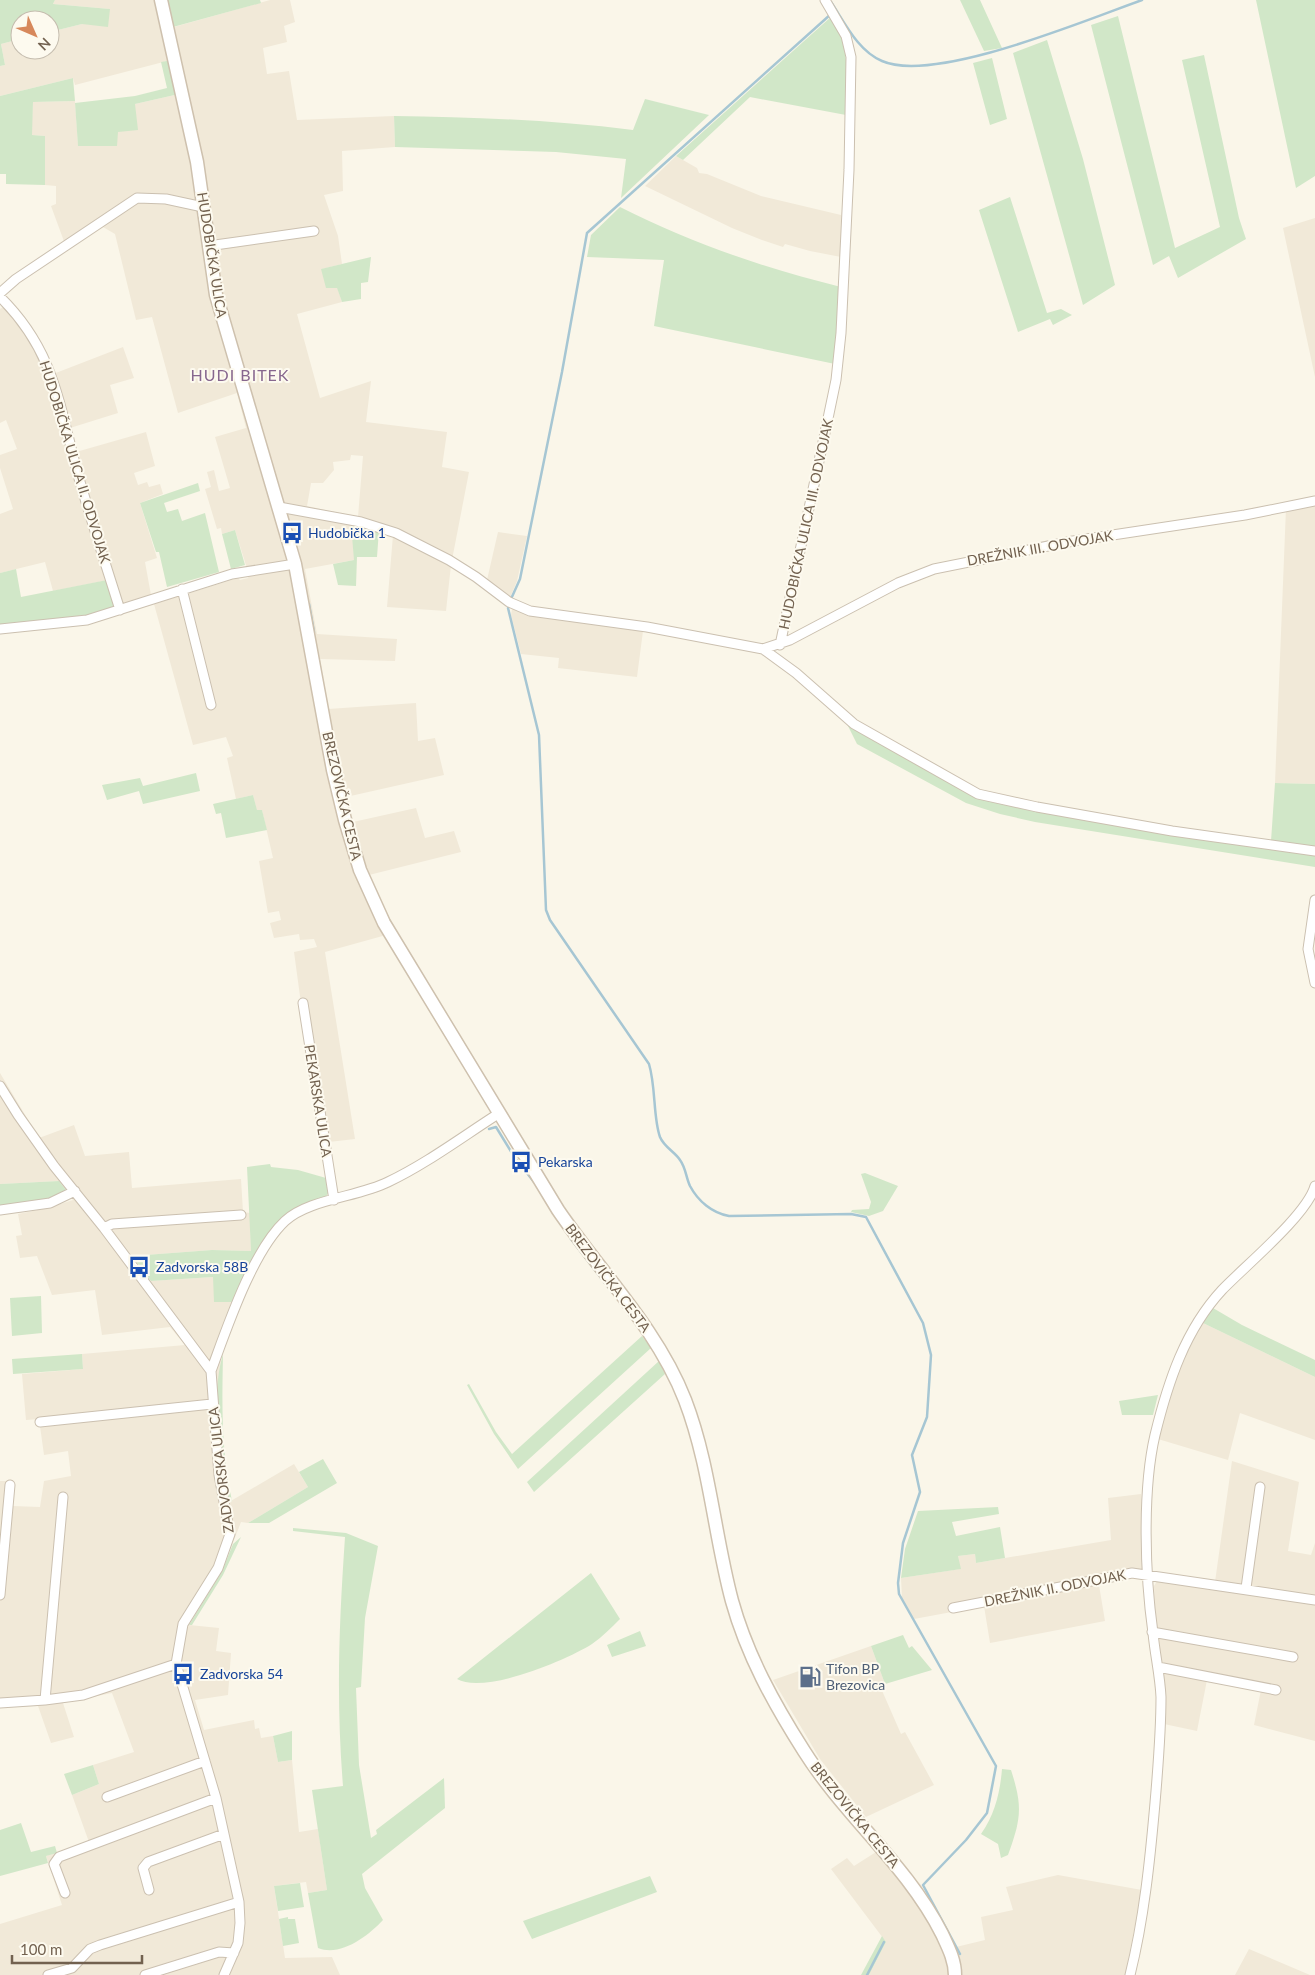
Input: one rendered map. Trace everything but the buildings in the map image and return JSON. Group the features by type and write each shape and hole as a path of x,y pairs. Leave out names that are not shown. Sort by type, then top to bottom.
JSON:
{"main road":[{"name":"HUDOBIČKA ULICA","path":"161,0 189,118 208,246 223,322 295,564"},
{"name":"BREZOVIČKA CESTA","path":"295,564 344,820 360,870 384,923 498,1114 579,1242 634,1312 665,1357 685,1400 695,1430 711,1493 732,1599 756,1665 781,1716 832,1791 922,1898 951,1953 956,1975"}],"street":[{"name":"HUDOBIČKA ULICA III. ODVOJAK","path":"279,507 361,522 396,533 449,560 476,577 509,602 530,612 647,628 763,649 780,645 830,409 841,334 849,170 851,56 846,36 825,0"},
{"path":"0,293 16,279 137,198 154,198 203,207"},
{"path":"208,246 314,231"},
{"name":"HUDOBIČKA ULICA II. ODVOJAK","path":"0,297 20,318 34,338 51,374 79,476 120,610"},
{"name":"DREŽNIK III. ODVOJAK","path":"780,645 898,583 934,569 1073,541 1245,515 1315,501"},
{"path":"0,629 80,621 232,574 295,564"},
{"path":"182,589 211,705"},
{"path":"763,649 796,673 854,724 978,794 1037,807 1172,831 1315,851"},
{"path":"1315,900 1308,949 1315,983"},
{"name":"PEKARSKA ULICA","path":"303,1003 334,1200"},
{"path":"0,1086 31,1134 211,1371"},
{"path":"211,1371 239,1298 259,1258 279,1227 293,1215 388,1182 498,1114"},
{"path":"1130,1975 1151,1849 1160,1726 1161,1695 1152,1632 1147,1500 1149,1469 1155,1434 1177,1359 1196,1326 1221,1291 1304,1207 1315,1186"},
{"path":"0,1210 50,1203 74,1191"},
{"path":"104,1228 112,1224 241,1215"},
{"name":"ZADVORSKA ULICA","path":"211,1371 218,1475 230,1534 218,1568 183,1624 176,1664 216,1798 239,1902 240,1932 234,1953 224,1975"},
{"path":"40,1422 212,1404"},
{"path":"0,1595 10,1485"},
{"path":"1246,1588 1260,1487"},
{"path":"45,1700 63,1497"},
{"name":"DREŽNIK II. ODVOJAK","path":"953,1608 1132,1574 1246,1588 1315,1600"},
{"path":"1152,1632 1293,1657"},
{"path":"0,1703 45,1700 97,1692 176,1664"},
{"path":"1158,1667 1276,1690"},
{"path":"108,1797 205,1761"},
{"path":"65,1893 54,1864 59,1857 216,1798"},
{"path":"149,1890 143,1868 148,1862 224,1834"},
{"path":"48,1975 72,1968 90,1949 100,1945 239,1902"},
{"path":"145,1975 219,1952 234,1953"}],"shaded area":[{"path":"55,0 167,0 174,27 270,0 290,0 295,22 284,26 287,42 263,48 267,74 289,71 297,120 394,116 395,147 342,151 343,191 324,195 338,236 342,264 322,269 337,287 342,302 297,314 320,398 371,381 366,422 447,432 442,467 469,472 451,565 446,611 387,607 393,535 379,530 354,560 305,569 317,634 397,639 395,661 320,659 328,709 416,703 418,741 435,738 444,775 346,797 353,822 416,808 425,838 454,831 461,852 369,875 384,913 387,913 397,932 325,952 355,1139 320,1143 294,952 317,947 314,939 300,940 299,934 274,938 270,923 281,920 279,911 268,913 259,861 273,858 262,810 257,811 253,795 236,799 227,758 233,756 226,737 193,745 154,604 238,578 240,580 248,578 249,575 235,530 222,534 221,528 217,529 205,489 211,487 207,472 214,470 219,491 230,488 215,437 246,428 237,393 178,413 152,317 136,320 115,234 103,227 99,221 65,244 51,206 56,204 56,186 45,185 45,136 31,135 33,102 75,101 78,145 118,132 135,104 179,94 171,60 75,85 73,78 0,96 0,66 5,65 1,44 10,42 10,60 60,60 60,30 82,24 110,9 53,4","holes":["351,455 363,456 358,517 307,506 311,483 323,483 334,470 333,462 350,460"]},
{"path":"676,156 697,168 699,173 707,174 761,196 841,215 841,257 785,244 783,247 762,240 732,228 645,186"},
{"path":"1315,218 1315,377 1283,228"},
{"path":"5,306 24,326 48,376 123,347 134,378 110,385 118,413 70,428 76,452 146,432 155,466 134,473 138,485 147,482 149,487 160,484 163,494 140,503 157,558 145,562 151,595 123,603 113,579 53,591 45,562 0,573 0,514 13,509 0,468 0,455 17,449 6,420 0,423 0,309"},
{"path":"1315,505 1315,784 1275,783 1286,508"},
{"path":"498,532 527,536 517,581 510,598 487,580"},
{"path":"512,609 535,617 643,631 637,677 558,668 559,658 521,654 511,615"},
{"path":"0,1073 39,1138 74,1125 85,1156 129,1152 132,1188 241,1179 243,1212 250,1213 251,1251 212,1250 132,1256 151,1281 213,1277 233,1302 213,1356 221,1361 217,1426 229,1502 294,1464 308,1487 248,1523 241,1522 222,1571 189,1625 219,1628 216,1651 231,1653 228,1695 195,1700 204,1730 254,1720 255,1729 259,1728 261,1738 273,1736 278,1762 292,1760 299,1832 318,1829 327,1890 308,1893 306,1882 274,1886 285,1958 332,1957 340,1975 0,1975 0,1924 62,1905 46,1856 89,1842 72,1795 99,1784 93,1765 134,1752 112,1693 63,1703 74,1737 51,1743 38,1706 0,1707 0,1481 14,1481 12,1506 40,1507 44,1481 71,1476 68,1451 44,1455 39,1419 26,1420 22,1374 83,1369 82,1354 185,1345 170,1327 102,1335 95,1290 52,1295 37,1256 20,1258 16,1236 22,1235 18,1214 48,1208 73,1200 59,1181 0,1184"},
{"path":"1203,1323 1315,1377 1315,1440 1240,1413 1228,1460 1158,1439 1178,1366"},
{"path":"1232,1461 1299,1482 1288,1551 1311,1555 1315,1543 1315,1741 1254,1725 1261,1690 1207,1680 1197,1731 1164,1724 1164,1677 1155,1618 1154,1586 1157,1581 1214,1589"},
{"path":"1141,1494 1142,1569 1137,1577 1099,1585 1105,1621 990,1643 984,1606 914,1619 902,1598 901,1578 960,1569 958,1556 975,1554 976,1563 1111,1540 1108,1498"},
{"path":"871,1646 885,1684 880,1686 901,1734 905,1732 934,1785 866,1817 820,1759 773,1680"},
{"path":"887,1845 921,1885 956,1947 985,1940 981,1917 1013,1910 1006,1887 1058,1875 1142,1890 1126,1971 1136,1975 869,1975 886,1942 831,1869 847,1858 854,1866"},
{"path":"1249,1949 1310,1975 1235,1975"}],"green space":[{"path":"0,0 55,0 53,4 110,9 108,27 82,24 60,30 60,10 10,10 10,42 1,44 5,65 0,66"},
{"path":"167,0 260,0 261,3 173,27"},
{"path":"960,0 980,0 1002,48 984,51"},
{"path":"1256,0 1315,0 1315,176 1296,188"},
{"path":"832,16 845,53 847,76 846,115 750,97 683,160 676,156"},
{"path":"1118,16 1175,248 1220,227 1182,60 1204,55 1239,218 1246,239 1178,278 1169,256 1153,265 1091,25"},
{"path":"1047,40 1083,159 1115,285 1083,305 1013,53"},
{"path":"992,58 1007,119 990,125 973,63"},
{"path":"172,60 179,94 135,104 138,130 118,132 117,146 78,146 75,103 135,96 167,88 161,62"},
{"path":"73,78 75,101 33,102 32,135 45,136 45,185 6,184 6,174 0,174 0,96"},
{"path":"645,99 709,115 621,198 626,159 556,152 395,147 394,116 514,120 633,130"},
{"path":"1010,197 1047,313 1061,309 1072,315 1053,325 1050,319 1018,332 979,210"},
{"path":"620,207 674,232 728,253 784,272 841,287 835,364 654,326 664,260 587,257 591,235"},
{"path":"371,257 368,282 361,283 361,299 342,302 337,288 326,288 321,269"},
{"path":"198,483 200,491 164,503 167,512 178,509 182,521 205,513 219,572 167,587 159,552 156,552 140,503"},
{"path":"351,524 379,530 377,557 357,557 356,586 338,585 333,564 354,560"},
{"path":"235,530 245,565 231,569 222,534"},
{"path":"16,569 21,597 107,580 115,605 94,615 79,618 0,626 0,573"},
{"path":"846,722 977,796 1315,855 1315,867 1035,822 1000,814 966,803 857,744"},
{"path":"196,773 200,791 143,804 139,791 107,800 102,785 140,778 143,786"},
{"path":"1275,783 1315,784 1315,848 1271,841"},
{"path":"253,795 257,810 262,810 267,830 226,838 221,813 216,814 213,804"},
{"path":"270,1164 271,1167 298,1170 326,1178 328,1193 326,1197 291,1211 276,1224 233,1302 214,1302 213,1277 151,1281 132,1256 212,1250 251,1251 247,1167"},
{"path":"865,1173 898,1186 883,1211 869,1216 851,1212 852,1210 869,1209 871,1202 861,1174"},
{"path":"59,1181 66,1190 45,1200 0,1206 0,1184"},
{"path":"41,1296 42,1333 12,1336 10,1298"},
{"path":"1213,1308 1242,1325 1315,1360 1315,1377 1203,1323"},
{"path":"642,1336 651,1348 518,1469 494,1434 467,1385 469,1384 496,1432 512,1454"},
{"path":"82,1354 83,1369 13,1374 12,1359"},
{"path":"223,1354 224,1445 232,1501 229,1503 217,1429 217,1390"},
{"path":"659,1361 665,1374 534,1492 527,1482"},
{"path":"1158,1395 1153,1415 1122,1415 1119,1401"},
{"path":"323,1459 337,1483 269,1523 248,1523 308,1487 299,1472"},
{"path":"998,1507 999,1514 952,1522 956,1536 1000,1527 1005,1558 976,1563 975,1554 958,1556 961,1569 901,1578 905,1549 918,1511"},
{"path":"293,1528 346,1533 378,1546 365,1618 361,1687 356,1688 359,1765 371,1838 377,1834 376,1830 444,1778 445,1808 362,1874 365,1888 383,1920 362,1938 336,1950 318,1948 308,1893 327,1890 312,1790 343,1786 339,1662 345,1537 293,1531"},
{"path":"241,1537 223,1575 192,1625 189,1625 222,1571 233,1544"},
{"path":"591,1573 620,1619 596,1641 580,1651 525,1674 486,1683 470,1683 457,1679"},
{"path":"640,1631 646,1646 612,1657 607,1645"},
{"path":"903,1635 909,1648 912,1646 932,1670 885,1684 871,1646"},
{"path":"292,1731 292,1760 278,1762 273,1736"},
{"path":"93,1765 99,1784 72,1795 64,1774"},
{"path":"1002,1769 1011,1770 1019,1804 1019,1813 1016,1832 1008,1855 1001,1858 998,1844 981,1834 990,1819 996,1803"},
{"path":"21,1823 31,1852 55,1846 57,1853 46,1856 48,1863 0,1876 0,1830"},
{"path":"650,1876 657,1892 532,1939 523,1921"},
{"path":"300,1883 304,1907 278,1911 274,1886"},
{"path":"288,1917 288,1919 295,1919 299,1943 283,1946 279,1919"},
{"path":"882,1936 886,1942 869,1975 861,1975"}],"waterway":[{"path":"831,2 853,36 866,51 882,61 906,66 937,64 1011,47 1142,0"},
{"path":"511,599 520,579 562,372 587,233 831,14"},
{"path":"309,604 314,632"},
{"path":"508,608 539,735 546,910 550,920 649,1064 653,1082 656,1121 662,1141 682,1163 690,1186 697,1197 706,1206 717,1212 729,1216 851,1214 866,1217 923,1323 931,1355 927,1417 912,1455 920,1492 903,1543 898,1583 899,1594 996,1766 987,1813 966,1840 923,1885 960,1954"},
{"path":"489,1129 496,1127 515,1158 534,1182"},
{"path":"571,1239 612,1292"},
{"path":"867,1975 884,1942"}],"place":[{"name":"Hudobička 1","path":"292,533"},
{"name":"Pekarska","path":"521,1162"},
{"name":"Zadvorska 58B","path":"139,1267"},
{"name":"Zadvorska 54","path":"183,1674"},
{"name":"Tifon BP Brezovica","path":"810,1677"}],"district":[{"name":"HUDI BITEK","path":"240,375"}]}
